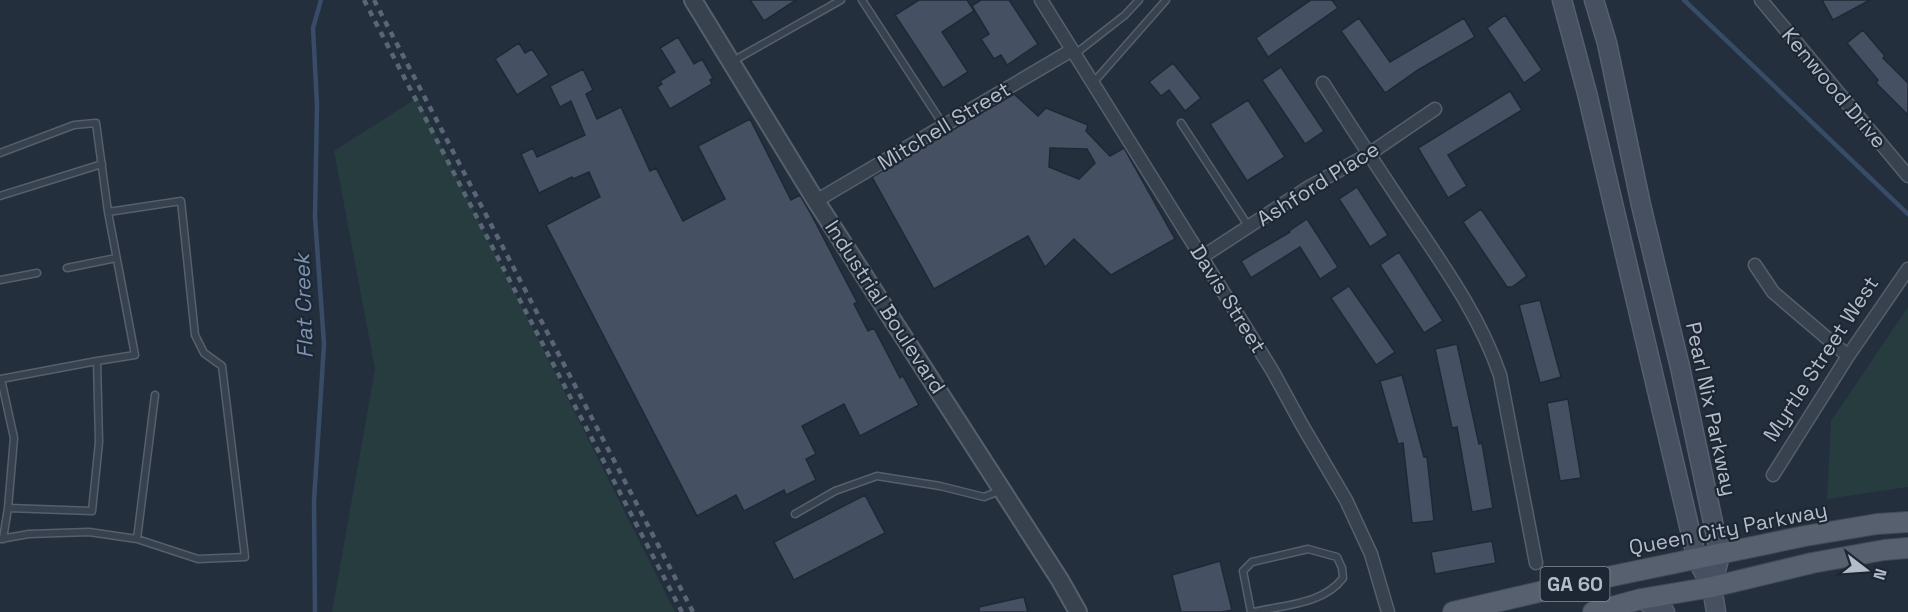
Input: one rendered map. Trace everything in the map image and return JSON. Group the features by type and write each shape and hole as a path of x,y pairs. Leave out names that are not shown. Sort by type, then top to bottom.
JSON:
{"main road":[{"path":"1562,0 1587,93 1697,560 1713,587 1716,612"},
{"name":"Pearl Nix Parkway","path":"1594,0 1606,43 1641,205 1680,367 1720,555 1713,587"},
{"name":"Queen City Parkway","path":"1453,612 1569,585 1815,534 1877,524 1908,522"},
{"name":"GA 60","path":"1593,612 1641,599 1713,587 1812,563 1908,548"},
{"path":"1641,599 1665,612"}],"street":[{"name":"Industrial Boulevard","path":"693,0 816,201 1060,580 1078,612"},
{"name":"Davis Street","path":"1041,0 1272,370 1346,500 1371,554 1388,612"},
{"name":"Kenwood Drive","path":"1761,0 1908,176"},
{"name":"Mitchell Street","path":"816,201 1073,52"},
{"path":"1323,83 1450,275 1483,333 1500,375 1536,563"},
{"name":"Ashford Place","path":"1202,258 1309,187 1369,154 1435,109"},
{"path":"1755,265 1773,292 1848,356"},
{"name":"Myrtle Street West","path":"1773,475 1848,356 1908,269"}],"lane":[{"path":"732,61 841,0"},
{"path":"862,0 944,126"},
{"path":"1073,52 1125,15 1139,0"},
{"path":"1092,83 1166,0"},
{"path":"0,153 74,125 96,123 108,212 135,355 2,379"},
{"path":"1180,123 1249,227"},
{"path":"0,196 102,164"},
{"path":"0,371 14,438 8,508 2,539 29,534 89,532 137,539 198,559 245,557 222,366 204,353 195,335 181,201 108,212"},
{"path":"67,268 116,258"},
{"path":"0,280 37,273"},
{"path":"8,508 92,511 99,442 97,362"},
{"path":"137,539 155,395"},
{"path":"795,514 835,491 878,476 940,486 984,497 1002,490"},
{"path":"1308,549 1337,557 1343,578 1335,588 1319,597 1252,612 1243,571 1252,562 1308,549"}],"green space":[{"path":"417,98 675,612 332,612 375,369 334,151"},
{"path":"1908,307 1908,487 1827,499 1831,421"}],"building":[{"path":"750,0 796,0 764,21"},
{"path":"919,0 967,0 974,11 942,32 968,72 943,88 895,15"},
{"path":"981,0 1009,0 1038,44 1007,65 1001,55 994,59 981,39 989,34 972,6"},
{"path":"1311,0 1332,0 1338,8 1268,57 1256,38"},
{"path":"1822,0 1870,0 1833,20"},
{"path":"1505,15 1542,70 1524,83 1487,28"},
{"path":"1359,18 1390,62 1464,18 1475,37 1418,70 1385,93 1341,31"},
{"path":"1863,30 1885,56 1883,58 1908,83 1908,115 1876,83 1878,80 1847,43"},
{"path":"678,37 694,64 702,59 713,78 710,80 712,84 670,109 657,87 662,84 660,81 675,72 660,48"},
{"path":"519,43 525,53 532,49 549,75 517,95 495,59"},
{"path":"1173,63 1201,98 1185,111 1169,90 1161,96 1149,82"},
{"path":"1281,67 1324,131 1305,144 1262,80"},
{"path":"583,69 593,90 586,94 597,119 621,107 650,171 656,168 683,221 725,199 698,146 750,119 791,200 800,195 810,212 857,302 854,304 868,331 874,328 900,378 903,376 919,405 860,436 844,404 802,426 816,454 806,459 816,480 786,495 784,490 744,511 736,495 697,516 546,225 600,197 589,172 573,179 572,177 539,193 521,154 533,148 537,157 585,135 571,101 560,107 550,86"},
{"path":"1510,91 1522,110 1448,155 1467,186 1448,198 1418,148"},
{"path":"1014,94 1038,116 1046,108 1088,125 1086,131 1110,156 1124,148 1175,239 1111,275 1074,239 1045,267 1028,236 934,289 872,177","holes":["1050,148 1087,149 1095,163 1079,179 1049,167"]},
{"path":"1248,100 1285,157 1247,181 1210,124"},
{"path":"1357,187 1388,235 1370,247 1339,199"},
{"path":"1481,209 1527,276 1512,287 1507,287 1463,222"},
{"path":"1307,219 1338,267 1320,279 1300,247 1251,278 1241,261 1290,232"},
{"path":"1399,252 1443,321 1424,333 1380,265"},
{"path":"1349,286 1395,352 1376,365 1331,298"},
{"path":"1540,300 1561,377 1540,383 1519,305"},
{"path":"1457,344 1479,444 1482,443 1493,508 1472,512 1457,427 1452,428 1435,349"},
{"path":"1402,375 1424,457 1427,457 1434,521 1412,523 1403,443 1398,444 1380,381"},
{"path":"1568,399 1581,478 1560,481 1547,403"},
{"path":"865,495 885,533 794,580 774,542"},
{"path":"1492,541 1496,563 1435,574 1431,552"},
{"path":"1220,561 1232,610 1181,612 1172,575"},
{"path":"1024,597 1028,612 979,612 979,607"}],"waterway":[{"name":"Flat Creek","path":"315,612 314,501 324,344 315,217 317,105 313,28 321,0"},
{"path":"1684,0 1908,214"}],"railway":[{"path":"364,0 682,612"},
{"path":"374,0 693,612"}]}
